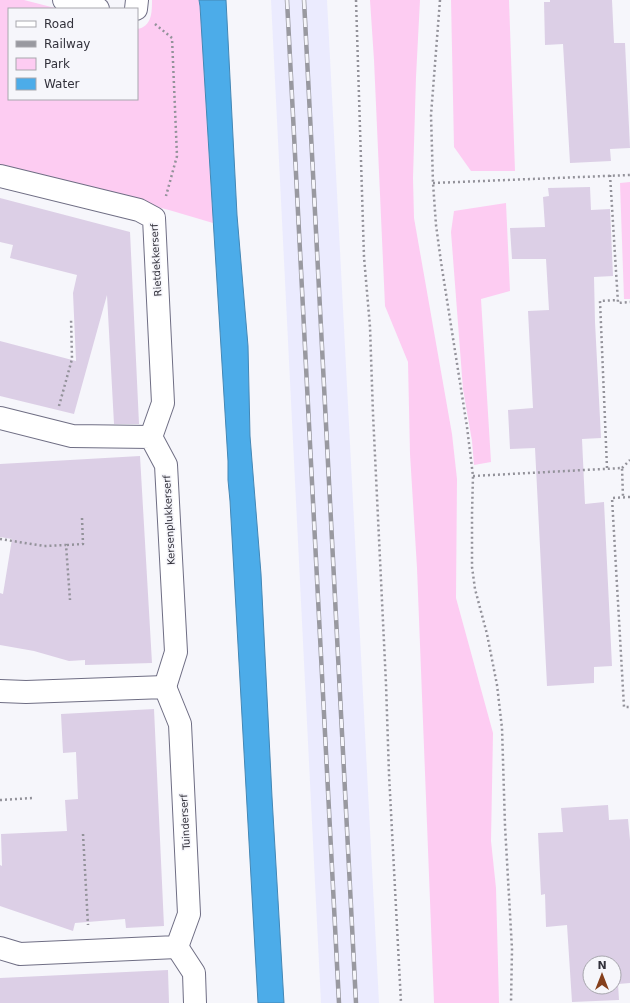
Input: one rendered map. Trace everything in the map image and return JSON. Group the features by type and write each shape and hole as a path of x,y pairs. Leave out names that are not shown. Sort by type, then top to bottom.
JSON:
{"street":[{"path":"64,0 94,8"},
{"name":"Rietdekkerserf","path":"0,176 139,210 154,218 163,403 151,436"},
{"path":"0,418 72,436 151,436"},
{"name":"Kersenplukkerserf","path":"151,436 166,465 176,652 166,686"},
{"path":"0,691 26,692 166,686"},
{"name":"Tuinderserf","path":"166,686 180,724 189,914 177,947"},
{"path":"0,948 20,954 177,947 194,973 195,1003"}],"path":[{"path":"356,0 364,256 370,328 372,414 385,652 389,774 401,1003"},
{"path":"440,0 431,115 436,226 468,427 473,476 472,567 475,589 487,634 497,685 502,728 505,826 512,949 511,1003"},
{"path":"137,6 172,38 177,156 162,210 154,218"},
{"path":"610,175 618,303 630,302"},
{"path":"433,183 630,175"},
{"path":"607,468 600,301 618,300"},
{"path":"53,431 72,359 70,318"},
{"path":"473,476 622,468 630,460"},
{"path":"622,468 623,497"},
{"path":"630,497 612,498 624,707 630,707"},
{"path":"0,539 44,546 83,544 82,518"},
{"path":"66,545 70,600"},
{"path":"0,800 33,798"},
{"path":"83,834 89,951"}],"shaded area":[{"path":"271,0 327,0 379,1003 321,1003"}],"green space":[{"path":"0,0 24,0 55,8 8,8 8,100 138,100 138,29 146,25 150,18 152,0 199,0 213,223 0,166"},
{"path":"370,0 420,0 413,178 414,218 452,434 457,479 456,598 493,733 491,841 496,888 499,1003 434,1003 417,568 410,454 408,362 385,306"},
{"path":"451,0 509,0 515,171 471,171 454,147"},
{"path":"630,182 630,299 624,299 620,183"},
{"path":"506,203 510,291 481,299 491,462 474,465 472,441 463,389 451,232 454,211"}],"water":[{"path":"199,0 226,0 237,215 248,346 250,436 261,574 284,1003 258,1003 228,461"}],"building":[{"path":"550,0 612,0 614,43 625,43 630,148 610,149 611,161 570,163 563,44 545,45 544,2 550,2"},
{"path":"590,187 591,210 610,209 613,276 594,277 601,438 582,439 585,504 604,502 612,666 594,667 594,683 547,686 535,448 510,449 508,410 533,408 528,311 549,310 546,259 512,259 510,228 545,227 543,197 549,196 548,188"},
{"path":"0,198 130,232 139,424 114,424 107,295 74,414 0,396 0,341 76,361 73,293 77,275 10,258 13,245 0,242"},
{"path":"140,456 152,663 85,665 85,660 69,661 34,651 0,645 0,593 3,594 12,539 0,537 0,464"},
{"path":"154,709 164,926 126,928 125,919 75,923 73,931 0,906 0,865 2,866 1,834 67,831 65,800 78,799 76,752 63,753 61,714"},
{"path":"608,805 609,820 628,819 630,840 630,983 622,984 622,955 582,955 582,995 619,995 619,1000 572,1002 567,925 546,927 545,894 541,895 538,833 563,832 561,808"},
{"path":"168,970 169,1003 0,1003 0,978"}],"railway":[{"path":"287,0 339,1003"},
{"path":"304,0 356,1003"}]}
